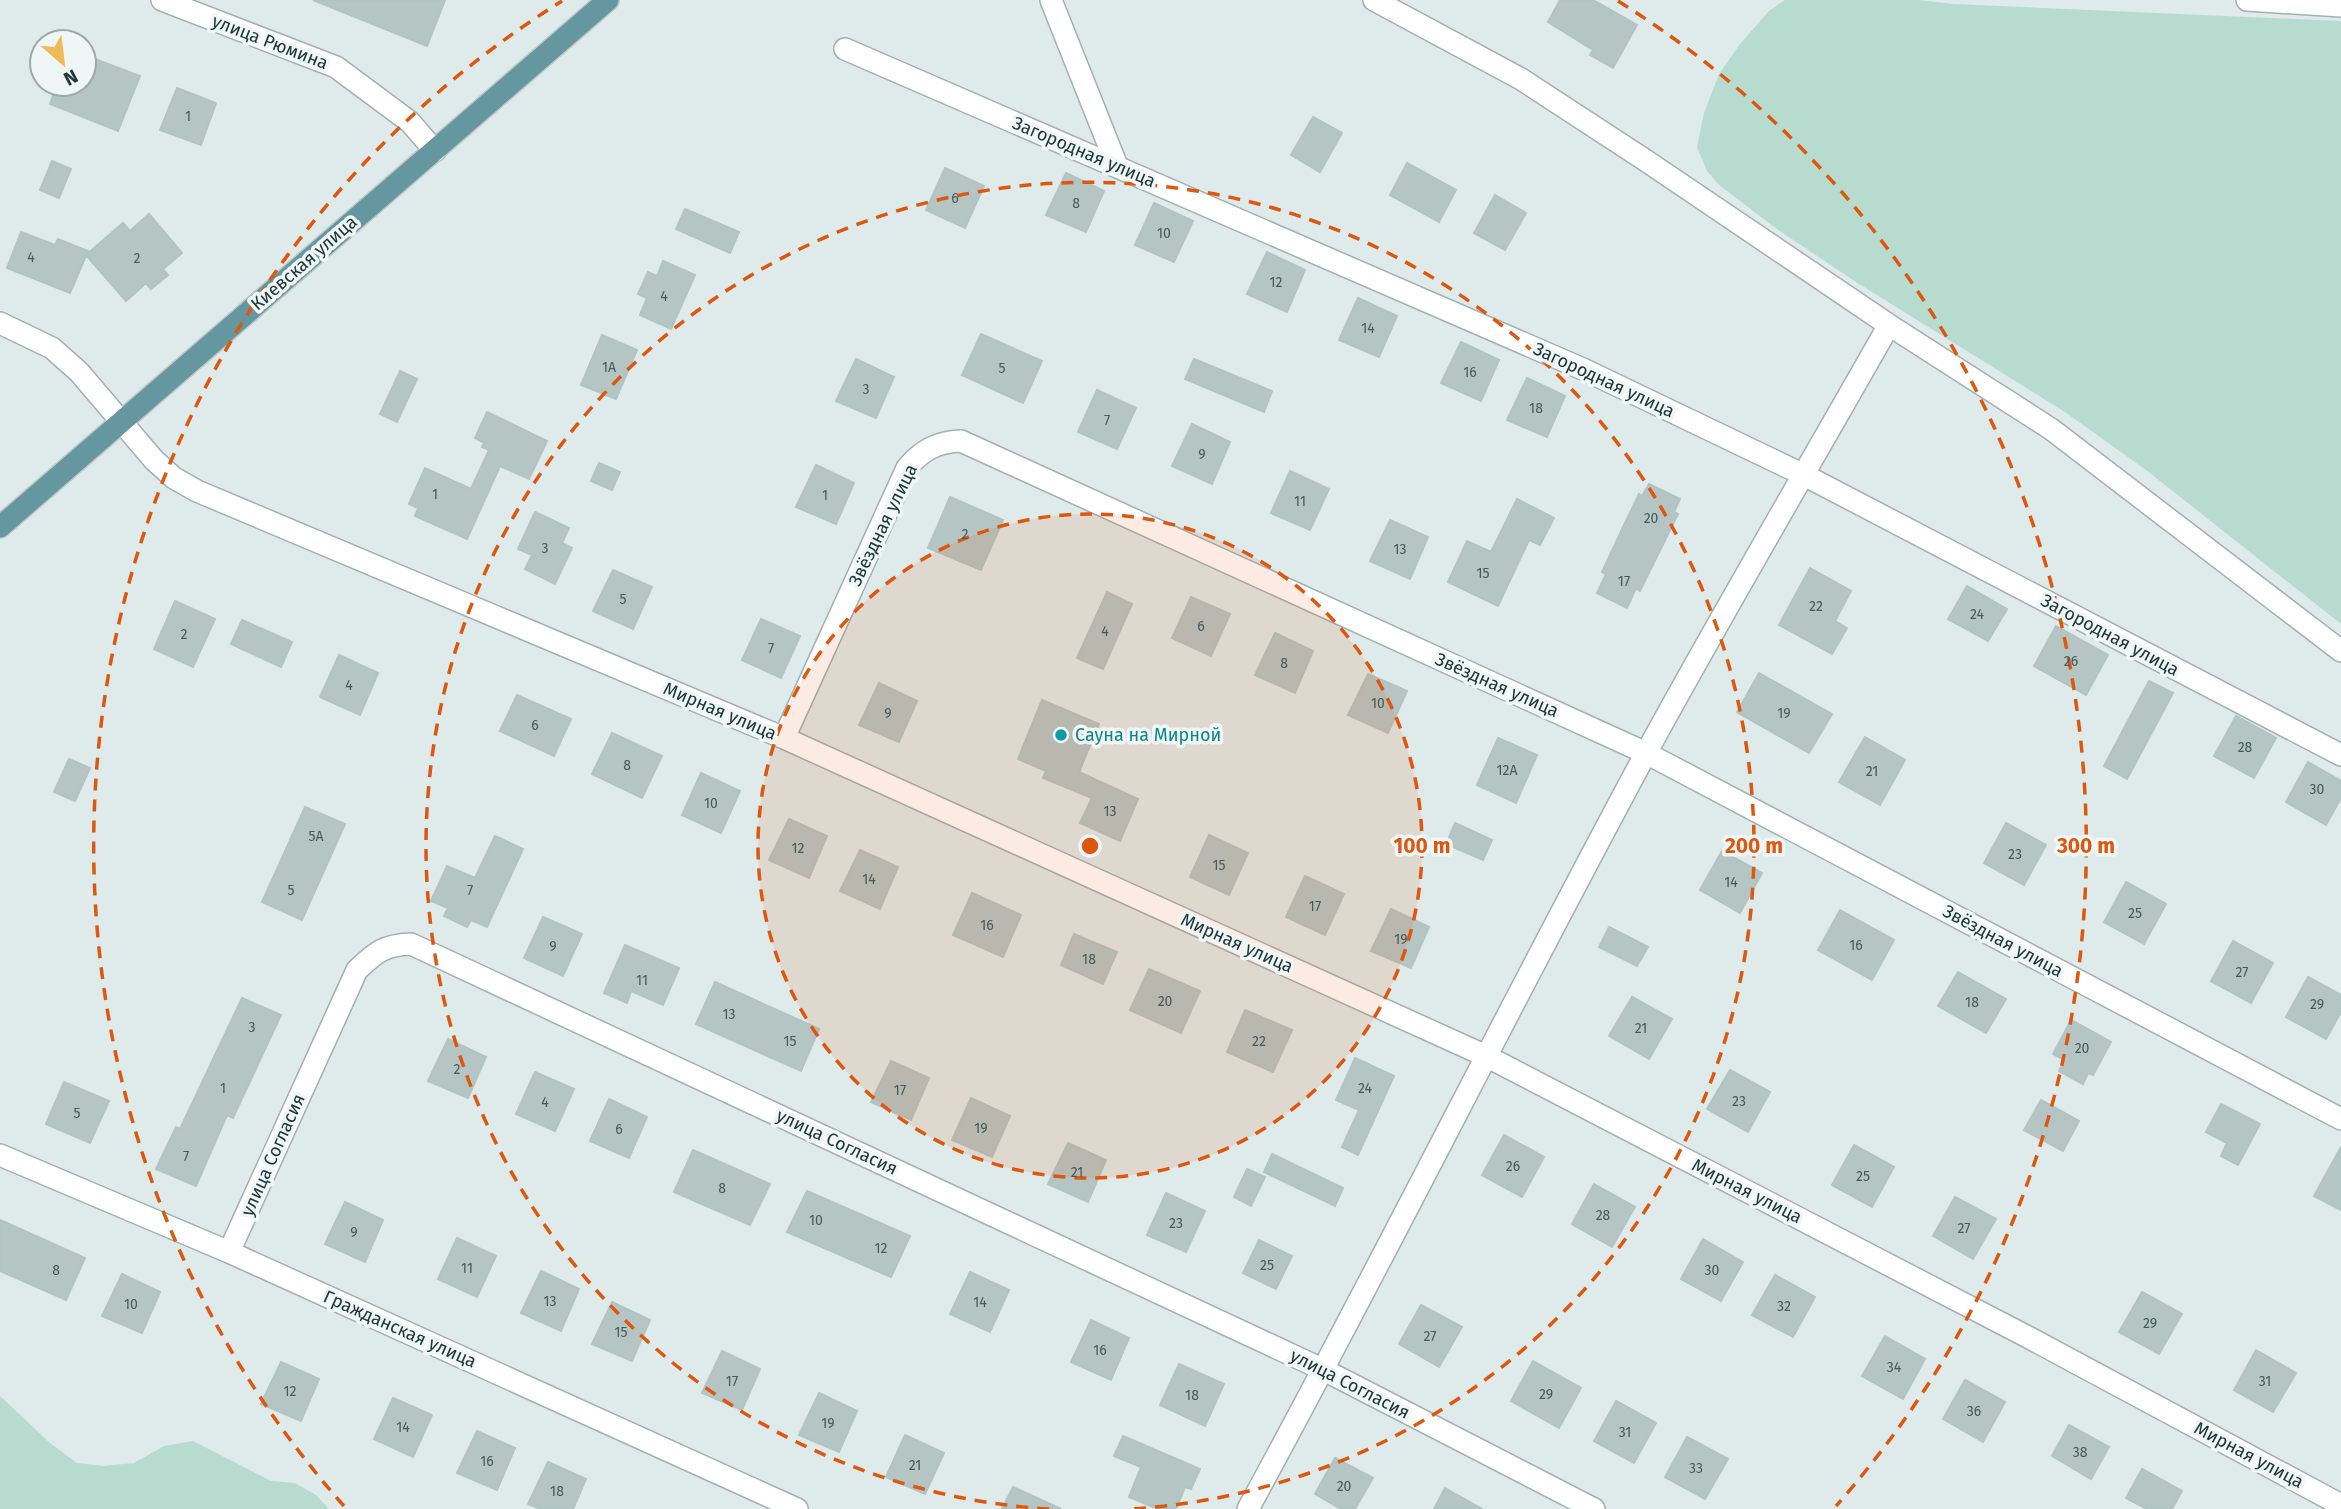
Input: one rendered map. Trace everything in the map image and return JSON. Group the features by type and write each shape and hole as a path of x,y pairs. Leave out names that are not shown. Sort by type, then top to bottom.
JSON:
{"main road":[{"name":"Киевская улица","path":"0,527 608,0"}],"street":[{"name":"улица Рюмина","path":"162,0 336,67 410,122 435,151"},
{"path":"1051,0 1117,166"},
{"path":"1374,0 1521,79 1889,325 2051,429 2341,651"},
{"path":"2247,0 2299,1 2341,6"},
{"name":"Загородная улица","path":"845,49 1536,348 1804,475 2341,755"},
{"name":"Мирная улица","path":"0,323 52,348 79,372 154,460 174,478 197,491 784,738 1486,1056 2026,1336 2341,1505"},
{"path":"1248,1509 1324,1370 1646,753 1889,325"},
{"name":"Звёздная улица","path":"784,738 907,468 918,454 933,446 961,441 1646,753 2341,1119"},
{"name":"улица Согласия","path":"229,1252 357,970 376,952 393,944 411,944 1324,1370 1594,1509"},
{"name":"Гражданская улица","path":"0,1155 229,1252 797,1509"}],"green space":[{"path":"1785,0 1918,0 1953,4 2341,21 2341,624 2146,470 2065,412 1856,282 1774,227 1718,184 1707,171 1697,147 1704,113 1719,74 1740,44 1769,11"},
{"path":"0,1396 50,1443 77,1463 103,1466 134,1463 164,1446 193,1441 271,1481 295,1483 316,1495 329,1509 0,1509"}],"building":[{"path":"313,0 445,0 427,46"},
{"path":"1560,0 1593,0 1637,25 1613,68 1590,55 1593,50 1548,22"},
{"path":"98,60 140,76 118,131 50,104 52,98 98,98"},
{"path":"177,88 216,103 201,145 160,130"},
{"path":"1313,117 1342,133 1320,172 1291,155"},
{"path":"52,161 71,169 59,198 40,190"},
{"path":"1407,163 1456,190 1439,222 1390,195"},
{"path":"945,168 984,186 965,228 926,210"},
{"path":"1066,173 1104,191 1086,232 1046,215"},
{"path":"1495,195 1526,213 1505,250 1474,233"},
{"path":"1154,203 1193,221 1174,262 1135,245"},
{"path":"685,209 739,232 730,253 676,229"},
{"path":"149,214 182,253 163,269 168,275 151,289 146,283 126,301 86,255 123,223 130,231"},
{"path":"21,232 55,245 58,239 88,251 70,293 7,268"},
{"path":"1267,252 1305,270 1287,312 1247,294"},
{"path":"663,261 695,275 671,329 640,315 647,298 638,294 648,272 657,276"},
{"path":"1358,298 1397,316 1379,357 1339,340"},
{"path":"981,334 1042,361 1023,403 962,375"},
{"path":"602,335 637,350 616,399 581,385"},
{"path":"1461,342 1499,360 1481,401 1441,383"},
{"path":"856,359 894,377 876,418 836,401"},
{"path":"1194,359 1272,391 1264,412 1185,379"},
{"path":"400,371 417,379 397,422 380,414"},
{"path":"1527,378 1565,396 1547,437 1507,420"},
{"path":"1097,390 1136,408 1117,449 1078,432"},
{"path":"487,412 547,441 529,479 500,466 467,539 415,516 418,508 409,504 425,468 471,489 489,450 482,447 484,443 475,438"},
{"path":"1192,424 1230,442 1212,484 1172,466"},
{"path":"599,463 620,472 612,490 591,481"},
{"path":"816,465 854,483 836,524 796,507"},
{"path":"1290,471 1329,489 1310,530 1271,513"},
{"path":"1649,484 1680,499 1674,512 1678,514 1640,591 1636,588 1627,608 1597,593 1606,574 1602,572 1625,523 1639,494 1642,496"},
{"path":"950,497 1003,520 981,570 928,548"},
{"path":"1517,499 1554,518 1540,545 1529,540 1498,606 1448,582 1467,541 1491,552"},
{"path":"535,512 569,528 562,543 572,548 555,584 525,569 532,555 518,549"},
{"path":"1390,520 1428,537 1410,579 1370,561"},
{"path":"1810,568 1851,591 1835,621 1847,628 1832,654 1779,625"},
{"path":"613,570 652,587 633,629 593,611"},
{"path":"1967,586 2007,609 1988,641 1948,619"},
{"path":"1107,592 1132,604 1103,669 1077,658"},
{"path":"1191,597 1230,614 1211,656 1172,638"},
{"path":"175,601 215,619 193,667 154,649"},
{"path":"761,619 800,636 781,678 742,660"},
{"path":"242,620 292,642 281,667 231,644"},
{"path":"2056,626 2108,655 2086,695 2034,666"},
{"path":"1275,633 1313,651 1295,693 1255,675"},
{"path":"339,655 378,673 360,715 320,697"},
{"path":"1759,673 1832,714 1809,753 1737,712"},
{"path":"1368,674 1407,691 1388,733 1348,715"},
{"path":"2149,681 2173,693 2127,779 2104,766"},
{"path":"879,683 917,701 899,742 859,725"},
{"path":"517,695 571,719 554,756 500,731"},
{"name":"Сауна на Мирной","path":"1042,700 1099,724 1079,772 1138,799 1120,841 1080,823 1092,798 1043,778 1046,771 1018,759"},
{"path":"2236,716 2276,738 2254,778 2214,756"},
{"path":"612,733 662,756 642,798 592,774"},
{"path":"1865,737 1905,760 1880,805 1839,782"},
{"path":"1498,738 1537,755 1516,803 1477,785"},
{"path":"69,759 90,768 75,801 54,792"},
{"path":"2308,762 2341,781 2341,798 2326,825 2286,802"},
{"path":"701,773 740,791 721,833 682,815"},
{"path":"305,807 345,824 302,920 262,902"},
{"path":"789,819 827,836 809,878 769,860"},
{"path":"1455,823 1492,840 1483,860 1446,844"},
{"path":"2006,823 2046,845 2024,885 1984,863"},
{"path":"1209,835 1248,853 1229,895 1190,877"},
{"path":"495,836 523,849 487,927 471,920 467,927 444,916 448,908 431,901 447,866 475,878"},
{"path":"860,850 898,867 880,909 840,891"},
{"path":"1722,851 1762,873 1740,913 1700,890"},
{"path":"1305,876 1344,894 1325,935 1286,917"},
{"path":"2126,882 2166,904 2144,944 2104,922"},
{"path":"972,893 1021,915 1003,957 953,935"},
{"path":"1391,909 1429,927 1411,968 1371,951"},
{"path":"1840,910 1894,940 1872,980 1818,950"},
{"path":"543,917 582,934 563,976 524,958"},
{"path":"1609,927 1648,947 1637,966 1599,947"},
{"path":"1074,934 1117,952 1103,984 1061,965"},
{"path":"2233,941 2273,963 2251,1003 2211,981"},
{"path":"625,945 679,968 663,1005 631,991 627,1003 604,993"},
{"path":"1149,969 1200,991 1181,1033 1130,1010"},
{"path":"1958,972 2006,999 1986,1033 1938,1006"},
{"path":"2308,977 2341,995 2341,1012 2326,1039 2286,1017"},
{"path":"715,982 819,1029 801,1071 696,1024"},
{"path":"1632,997 1672,1019 1649,1059 1609,1036"},
{"path":"242,998 281,1015 233,1118 227,1115 196,1186 156,1169 176,1127 180,1129"},
{"path":"1245,1010 1292,1030 1273,1072 1227,1052"},
{"path":"2071,1020 2111,1042 2093,1075 2088,1073 2083,1084 2059,1071 2065,1060 2053,1054"},
{"path":"448,1039 486,1057 468,1098 428,1081"},
{"path":"1355,1058 1394,1076 1358,1155 1342,1147 1359,1110 1336,1100"},
{"path":"891,1061 929,1078 911,1120 871,1102"},
{"path":"1730,1070 1770,1092 1748,1132 1707,1109"},
{"path":"535,1072 574,1089 555,1131 516,1114"},
{"path":"64,1082 109,1101 90,1143 46,1124"},
{"path":"971,1098 1010,1116 992,1157 952,1140"},
{"path":"609,1099 647,1117 629,1158 590,1141"},
{"path":"2041,1100 2079,1121 2063,1151 2024,1130"},
{"path":"2221,1104 2260,1124 2238,1165 2221,1156 2227,1143 2206,1132"},
{"path":"1504,1135 1544,1157 1522,1197 1482,1175"},
{"path":"1068,1143 1106,1160 1088,1202 1048,1184"},
{"path":"1854,1145 1894,1167 1872,1207 1832,1185"},
{"path":"2341,1147 2341,1210 2314,1196"},
{"path":"693,1150 770,1184 750,1225 674,1192"},
{"path":"1272,1154 1343,1188 1335,1206 1264,1172"},
{"path":"1247,1169 1265,1177 1251,1206 1234,1197"},
{"path":"1594,1184 1635,1207 1612,1247 1572,1224"},
{"path":"807,1191 910,1236 891,1277 787,1232"},
{"path":"1166,1193 1205,1211 1186,1252 1147,1235"},
{"path":"1955,1197 1996,1219 1973,1259 1933,1236"},
{"path":"345,1202 383,1220 365,1262 325,1244"},
{"path":"0,1220 85,1258 66,1300 0,1271"},
{"path":"457,1238 496,1256 477,1297 438,1279"},
{"path":"1703,1239 1743,1262 1721,1301 1681,1279"},
{"path":"1259,1240 1292,1256 1276,1289 1243,1273"},
{"path":"541,1271 579,1289 561,1331 521,1313"},
{"path":"970,1272 1009,1290 990,1332 950,1314"},
{"path":"122,1274 160,1292 142,1333 102,1316"},
{"path":"1775,1275 1815,1297 1793,1337 1752,1315"},
{"path":"2142,1292 2182,1314 2159,1354 2119,1332"},
{"path":"612,1302 650,1320 632,1361 592,1344"},
{"path":"1421,1305 1462,1327 1439,1367 1399,1344"},
{"path":"1091,1320 1129,1338 1111,1380 1071,1362"},
{"path":"1885,1336 1925,1359 1903,1399 1862,1376"},
{"path":"2256,1350 2296,1373 2273,1412 2234,1390"},
{"path":"722,1351 760,1369 742,1410 702,1393"},
{"path":"1533,1361 1581,1388 1559,1428 1511,1401"},
{"path":"281,1362 319,1379 301,1421 261,1404"},
{"path":"1179,1364 1224,1384 1205,1426 1160,1405"},
{"path":"1965,1380 2005,1402 1983,1442 1943,1419"},
{"path":"819,1393 857,1411 839,1452 799,1435"},
{"path":"393,1398 432,1415 413,1457 374,1439"},
{"path":"1616,1401 1656,1423 1634,1463 1594,1441"},
{"path":"2069,1425 2109,1447 2091,1479 2052,1456"},
{"path":"477,1431 515,1448 497,1490 457,1473"},
{"path":"905,1435 944,1453 925,1494 886,1477"},
{"path":"1123,1436 1200,1469 1191,1489 1185,1487 1176,1509 1158,1509 1129,1497 1141,1467 1114,1456"},
{"path":"1687,1437 1728,1459 1705,1499 1665,1477"},
{"path":"1335,1458 1373,1478 1355,1509 1341,1509 1315,1494"},
{"path":"548,1462 586,1479 573,1509 541,1509 528,1504"},
{"path":"2142,1469 2182,1491 2172,1509 2147,1509 2126,1498"},
{"path":"1013,1487 1061,1509 1002,1509"},
{"path":"1445,1488 1482,1509 1434,1509"}],"place":[{"name":"Сауна на Мирной","path":"1061,735"}]}
